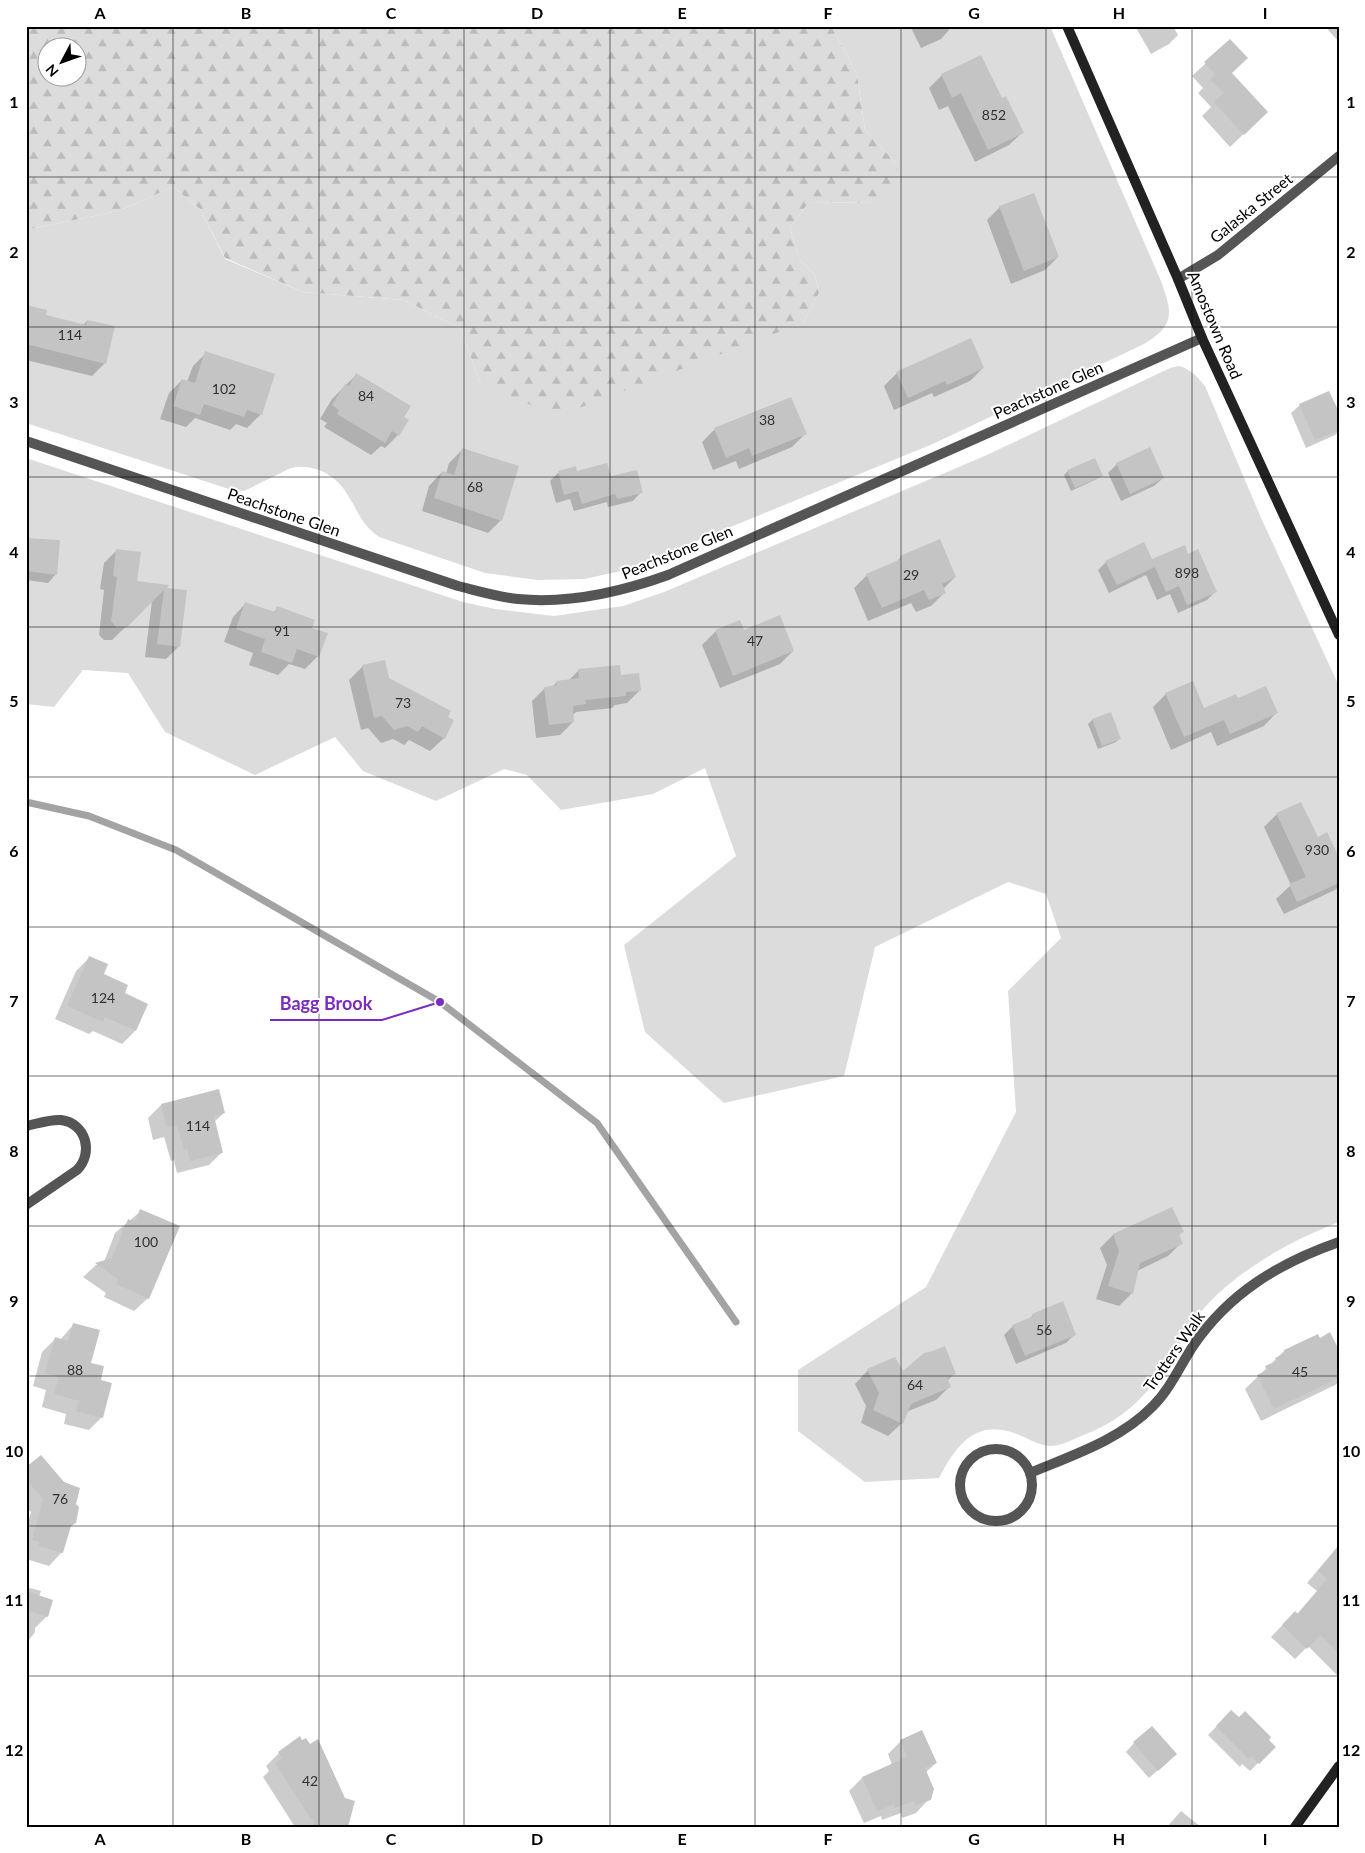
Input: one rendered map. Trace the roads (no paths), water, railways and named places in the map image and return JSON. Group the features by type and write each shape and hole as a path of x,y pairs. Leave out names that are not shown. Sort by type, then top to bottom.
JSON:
{"street":[{"name":"Amostown Road","path":"1067,26 1202,338 1339,634"},
{"name":"Galaska Street","path":"1178,279 1218,255 1339,156"},
{"name":"Peachstone Glen","path":"26,441 458,586 518,599 580,598 639,586 668,575 1202,338"},
{"path":"26,1126 52,1120 62,1120 70,1123 78,1128 84,1136 86,1149 83,1163 77,1170 26,1205"},
{"name":"Trotters Walk","path":"1030,1473 1095,1445 1137,1421 1154,1406 1169,1387 1193,1346 1234,1298 1260,1279 1339,1242"},
{"path":"996,1448 1013,1453 1025,1463 1030,1473 1032,1489 1029,1500 1023,1509 1009,1518 993,1520 982,1518 968,1508 963,1498 960,1486 964,1469 970,1460 985,1450 996,1448"},
{"path":"1294,1827 1339,1766"}],"waterway":[{"path":"26,802 89,816 176,850 440,1002 597,1123 736,1322"}],"place":[{"name":"Bagg Brook","path":"440,1002"}]}
